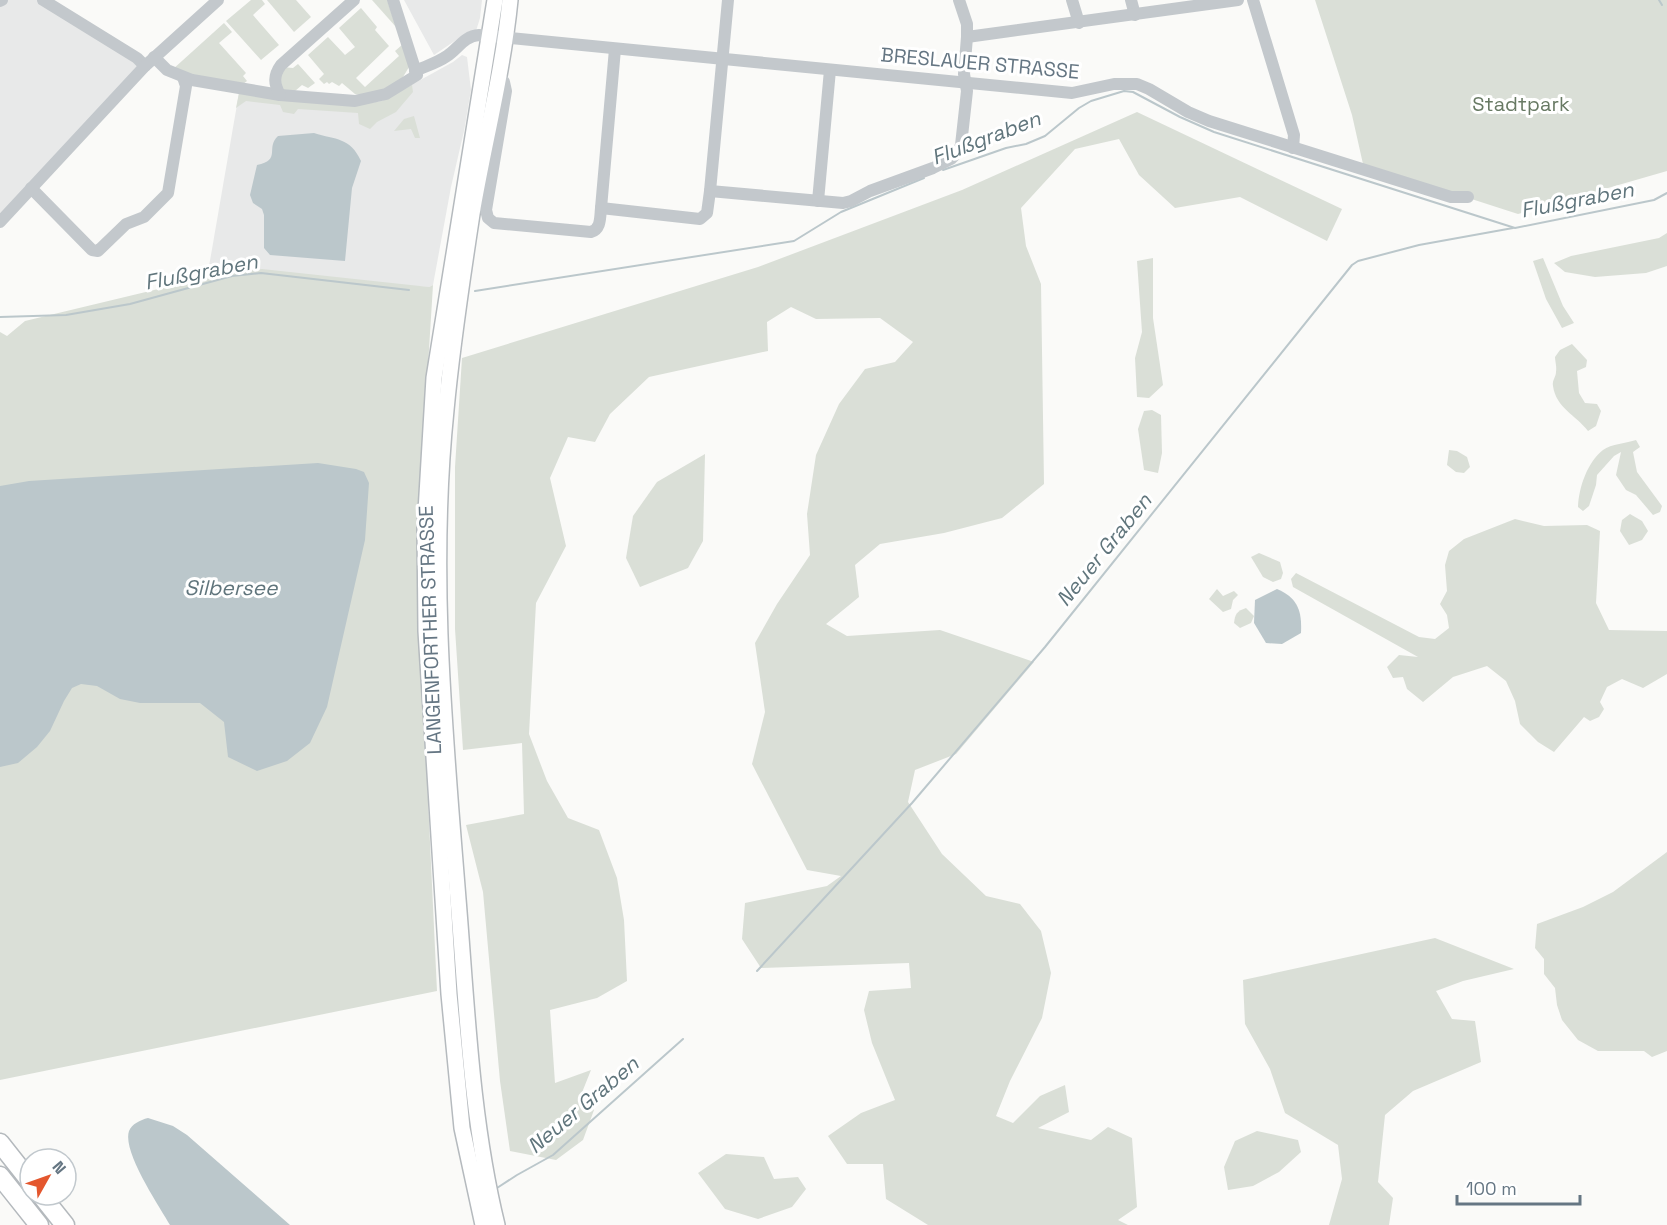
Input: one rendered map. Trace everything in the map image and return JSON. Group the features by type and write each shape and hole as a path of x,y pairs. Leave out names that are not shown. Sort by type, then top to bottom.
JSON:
{"highway":[{"path":"0,1143 18,1166"},
{"path":"0,1176 39,1225"},
{"path":"51,1207 65,1225"}],"main road":[{"path":"495,0 498,37"},
{"path":"498,37 510,0"},
{"name":"LANGENFORTHER STRASSE","path":"497,1225 484,1168 473,1080 440,664 438,568 442,451 449,379 472,214 498,75 498,37"},
{"name":"LANGENFORTHER STRASSE","path":"483,1225 462,1128 451,1027 426,630 425,538 431,409 447,288 498,37"}],"street":[{"path":"31,188 92,250 98,251 126,224 141,219 168,193 186,86 183,77 137,58 43,0"},
{"path":"0,222 149,62 218,0"},
{"path":"280,94 274,83 281,65 354,0"},
{"path":"393,0 416,73"},
{"path":"601,208 700,219 707,213 728,0"},
{"path":"710,191 833,203 851,201 870,191 951,159 961,145 967,91 964,74 967,24 958,0"},
{"path":"1072,0 1079,23"},
{"path":"1131,0 1135,15"},
{"path":"967,37 1238,0"},
{"path":"1253,0 1294,135 1293,148"},
{"name":"BRESLAUER STRASSE","path":"183,77 280,94 355,101 367,100 386,94 416,73 448,56 462,42 473,36 1072,93 1114,84 1137,84 1199,117 1451,197 1468,197"},
{"path":"498,75 504,82 506,91 486,210 488,218 494,223 596,231 601,208 615,49"},
{"path":"818,201 830,70"}],"shaded area":[{"path":"0,0 43,0 145,66 0,222"},
{"path":"404,0 482,0 476,31 468,32 434,55"},
{"path":"462,55 467,57 471,90 433,285 429,287 207,278 239,93 356,105 369,104 382,101"}],"green space":[{"path":"251,0 262,0 265,4 253,15 279,45 261,60 226,21"},
{"path":"267,0 296,0 311,17 294,32"},
{"path":"372,0 387,0 396,27"},
{"name":"Stadtpark","path":"1315,0 1667,0 1667,171 1518,214 1363,164 1352,115"},
{"path":"361,8 389,46 356,78 365,87 399,56 395,51 402,45 409,67 400,82 367,97 355,94 342,83 339,86 332,82 324,84 319,79 324,74 308,55 328,37 345,55 355,47 339,28"},
{"path":"224,23 232,32 219,43 246,73 243,76 247,81 240,86 172,70"},
{"path":"298,64 315,83 308,88 302,85 295,91 285,91 280,86 282,67 293,68"},
{"path":"412,85 413,92 396,112 377,122 370,129 359,124 358,113 298,109 294,114 283,112 280,105 246,101 236,108 239,93 356,105 382,101"},
{"path":"1137,112 1342,209 1327,241 1240,197 1175,208 1139,175 1119,139 1075,149 1021,208 1026,246 1041,284 1044,484 1002,518 944,533 880,544 855,565 859,597 826,624 847,636 940,630 1034,662 956,754 915,770 908,802 942,854 986,896 1020,904 1041,931 1051,973 1042,1018 1010,1081 996,1116 1013,1123 1040,1096 1065,1085 1069,1112 1038,1128 1091,1140 1108,1127 1132,1138 1137,1207 1118,1220 1128,1225 928,1225 886,1199 883,1164 847,1164 828,1136 861,1113 895,1100 872,1043 864,1010 869,991 911,988 909,963 761,968 742,939 745,903 827,886 841,876 807,870 752,764 765,712 755,643 777,604 810,555 807,514 816,455 839,404 865,369 895,362 913,342 880,318 816,319 791,307 767,322 768,351 649,377 610,414 595,442 568,437 550,478 566,546 536,603 529,734 547,781 568,818 599,830 617,878 624,920 627,981 597,998 550,1010 555,1083 591,1070 581,1095 594,1110 583,1140 556,1160 510,1151 500,1081 483,892 466,825 524,814 522,743 463,750 455,629 455,467 462,358 758,267 962,190"},
{"path":"414,116 420,138 415,138 411,129 394,131 404,119"},
{"path":"1667,233 1667,266 1646,273 1595,277 1565,272 1554,263 1571,256 1659,238"},
{"path":"1153,258 1153,318 1163,385 1149,398 1137,397 1135,358 1142,332 1137,261"},
{"path":"1543,258 1563,306 1574,323 1562,328 1546,299 1533,261"},
{"path":"262,269 429,287 433,285 418,527 420,630 437,991 0,1080 0,332 7,336 25,321 229,272"},
{"path":"1572,344 1587,360 1586,367 1577,371 1579,393 1585,403 1597,404 1601,411 1596,426 1588,431 1562,406 1553,386 1556,370 1555,357 1560,350"},
{"path":"1152,410 1161,415 1162,453 1158,473 1144,470 1138,429 1144,411"},
{"path":"1636,440 1640,447 1633,452 1637,472 1662,506 1660,512 1653,515 1636,495 1626,490 1616,475 1621,452 1614,456 1597,475 1589,506 1583,511 1578,507 1585,476 1597,455 1610,446"},
{"path":"1449,450 1457,451 1467,457 1470,467 1464,473 1456,472 1447,465"},
{"path":"705,454 703,541 688,568 640,587 626,558 633,516 657,482"},
{"path":"1630,514 1642,521 1648,531 1642,540 1629,545 1620,531 1622,520"},
{"path":"1515,519 1544,526 1587,525 1600,531 1596,603 1609,630 1667,631 1667,674 1643,688 1622,679 1607,687 1600,702 1604,709 1599,717 1590,721 1584,717 1554,752 1538,742 1520,724 1515,701 1506,681 1487,666 1453,677 1423,702 1407,689 1403,677 1393,678 1387,667 1399,655 1418,657 1293,587 1291,579 1296,573 1419,637 1435,639 1449,628 1447,615 1440,604 1447,591 1445,565 1449,551 1464,539"},
{"path":"1259,553 1280,562 1283,573 1281,579 1273,582 1263,577 1251,557"},
{"path":"1217,589 1223,596 1234,591 1238,595 1233,600 1231,609 1223,612 1209,599"},
{"path":"1246,608 1254,616 1251,623 1240,628 1234,623 1235,617 1237,613"},
{"path":"1667,852 1667,1051 1652,1057 1644,1051 1598,1051 1578,1040 1562,1020 1555,988 1544,974 1544,959 1535,948 1537,924 1583,907 1613,892"},
{"path":"1435,938 1514,969 1463,981 1436,991 1452,1019 1475,1021 1481,1062 1413,1091 1385,1115 1378,1182 1393,1198 1389,1225 1329,1225 1342,1179 1338,1145 1285,1113 1270,1069 1245,1024 1243,980"},
{"path":"1257,1131 1298,1140 1301,1152 1279,1172 1253,1186 1228,1190 1224,1167 1235,1141"},
{"path":"726,1154 764,1157 774,1179 798,1177 806,1189 792,1207 758,1219 725,1209 698,1173"}],"water":[{"path":"314,133 347,143 361,161 352,188 345,261 270,255 264,248 262,209 253,203 250,195 257,165 269,160 274,140 278,136"},
{"name":"Silbersee","path":"318,463 364,472 369,483 365,540 327,707 310,743 287,761 257,771 228,757 224,722 200,703 140,703 120,699 97,686 81,684 72,688 50,731 37,747 18,763 0,767 0,486 29,481"},
{"path":"1277,589 1294,601 1301,618 1301,633 1282,644 1266,643 1254,623 1255,600"},
{"path":"148,1118 173,1126 187,1135 290,1225 170,1225 136,1165 128,1140 132,1126"}],"waterway":[{"path":"1659,0 1662,5"},
{"name":"Flußgraben","path":"943,170 1045,136 1091,101 1124,91 1133,92 1214,132 1515,228 1654,200 1667,193"},
{"name":"Flußgraben","path":"475,291 794,241 841,212 924,178"},
{"name":"Neuer Graben","path":"757,971 912,803 1045,647 1352,265 1358,261 1419,245 1513,228"},
{"name":"Flußgraben","path":"0,317 66,315 130,304 232,276 261,273 409,290"},
{"name":"Neuer Graben","path":"497,1188 553,1155 683,1039"}]}
